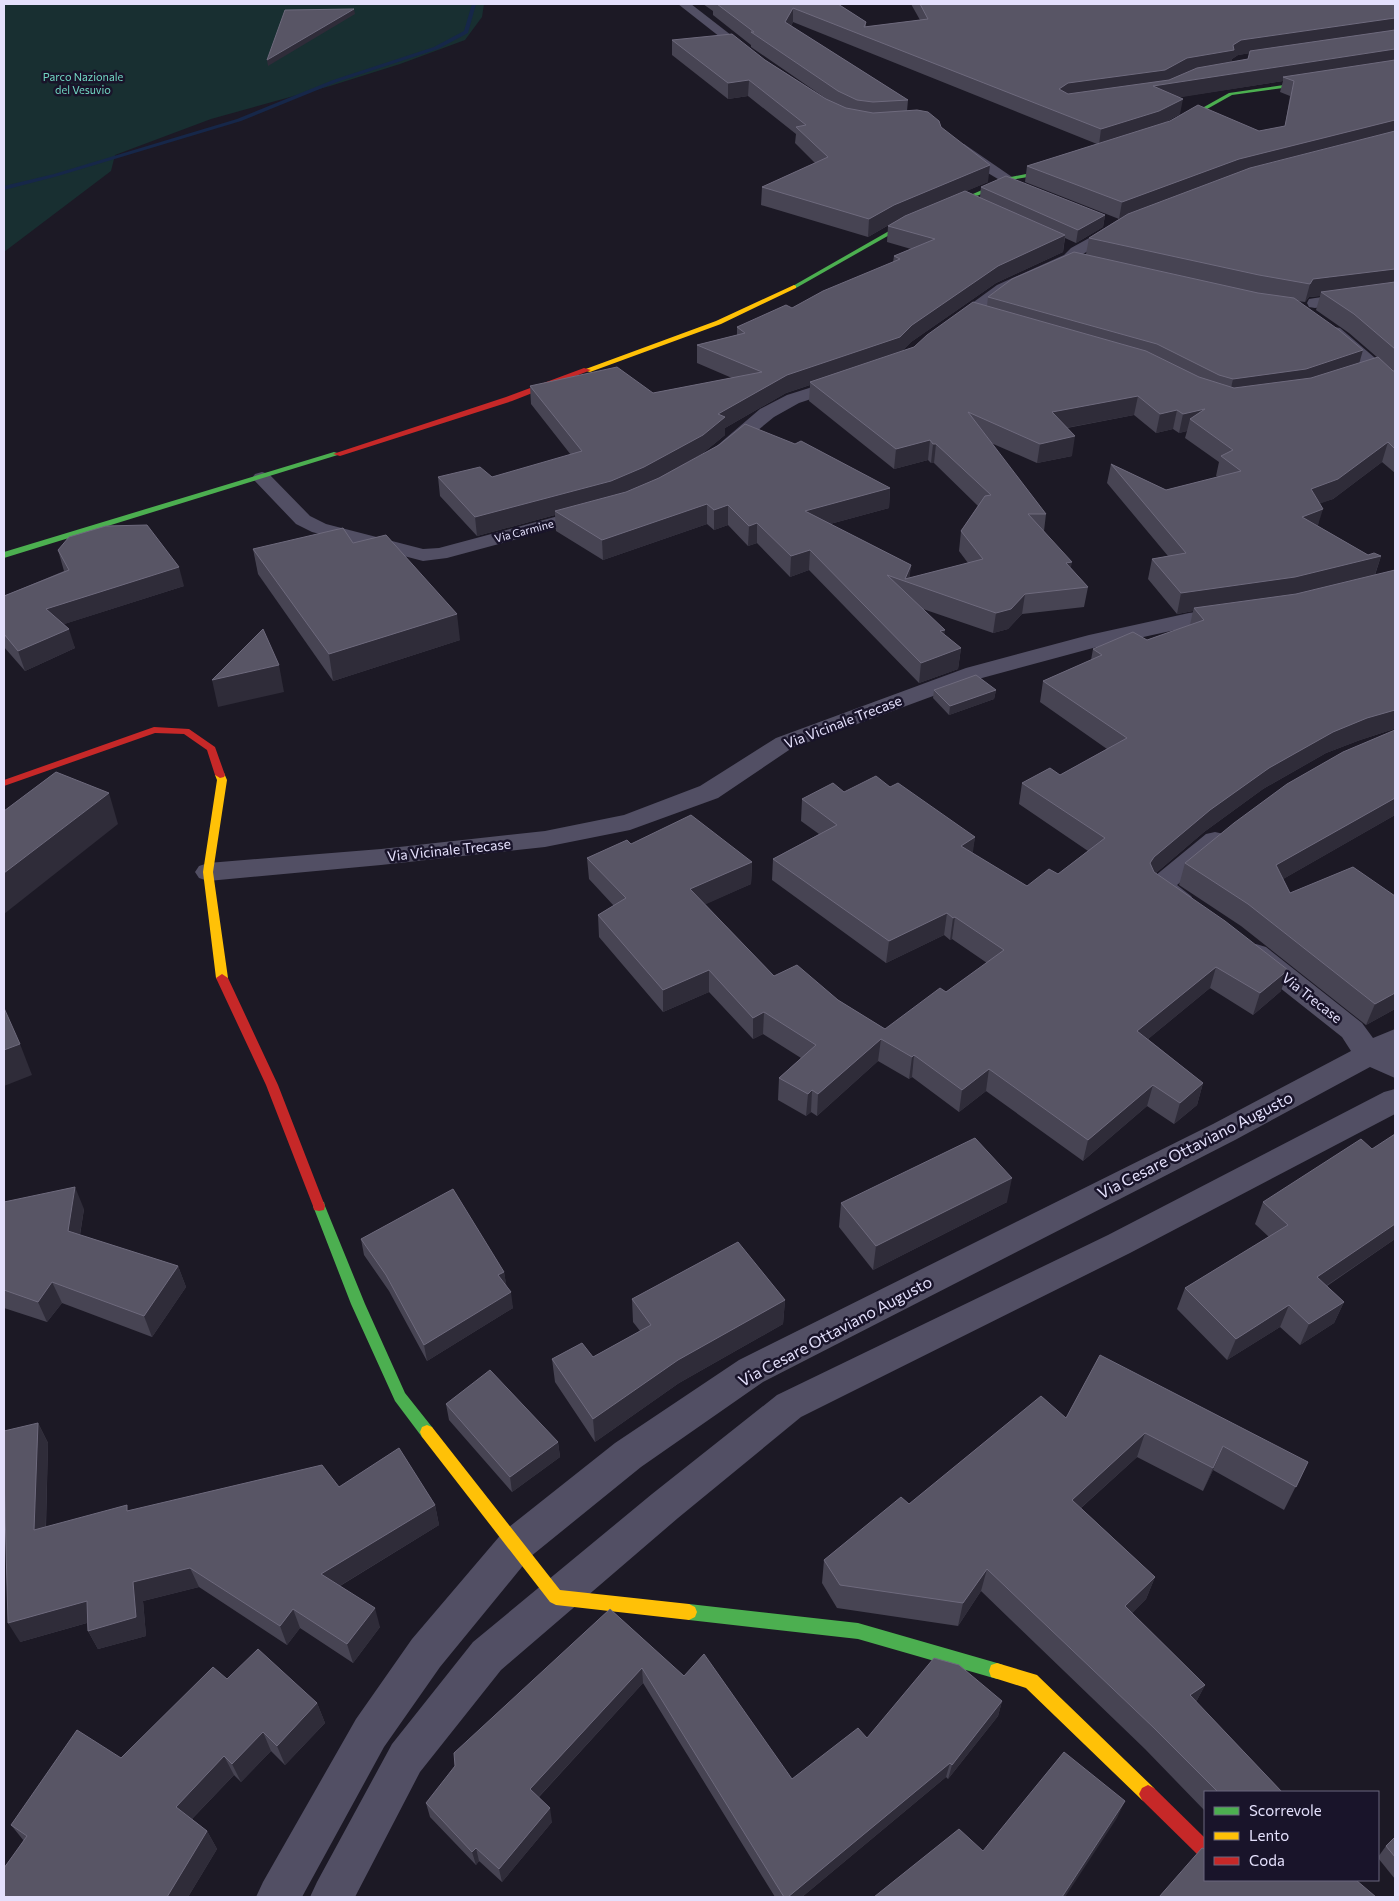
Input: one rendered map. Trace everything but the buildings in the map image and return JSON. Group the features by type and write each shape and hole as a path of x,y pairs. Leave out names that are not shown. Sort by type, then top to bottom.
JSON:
{"street":[{"path":"684,4 764,66"},
{"path":"1162,132 1231,94 1330,80"},
{"path":"947,136 971,157 1006,181 1030,191"},
{"path":"4,555 262,478 509,400 778,296 898,228 1006,181 1073,159"},
{"path":"964,200 981,208"},
{"path":"932,338 978,315 1003,288 1075,255 1119,226 1137,219"},
{"path":"1103,220 1119,226"},
{"path":"1395,292 1309,307 1395,384"},
{"path":"1358,372 1376,367"},
{"path":"711,459 767,413 792,399 863,376"},
{"name":"Via Carmine","path":"262,478 304,520 319,528 423,555 440,554 610,508"},
{"name":"Via Vicinale Trecase","path":"208,872 381,857 545,839 630,822 709,792 784,742 974,673 1089,642 1189,620 1254,611"},
{"path":"4,783 154,730 186,731 212,749 222,780 208,872 221,975 272,1085 358,1304 400,1396 517,1544 556,1597 858,1631 1031,1681 1204,1849"},
{"path":"1199,913 1159,886 1237,823"},
{"name":"Via Trecase","path":"1238,940 1352,1030 1386,1054"},
{"name":"Via Cesare Ottaviano Augusto","path":"278,1897 370,1733 426,1653 517,1544 628,1455 751,1371 1224,1132 1386,1054"},
{"path":"332,1897 406,1758 487,1656 789,1406 1119,1244 1395,1100"}],"green space":[{"name":"Parco Nazionale del Vesuvio","path":"4,4 484,4 482,17 465,40 400,64 330,86 211,119 115,155 111,171 4,252"}],"waterway":[{"path":"4,188 56,175 239,120 335,81 436,48 466,32 474,4"}],"traffic: fast":[{"path":"1173,126 1231,94 1318,82"},
{"path":"794,287 898,228 1005,182 1008,179 1032,175 1061,163"},
{"path":"4,555 337,454"},
{"path":"319,1206 358,1304 400,1397 427,1432"},
{"path":"689,1612 858,1631 997,1671"}],"traffic: slow":[{"path":"587,370 744,312 794,287"},
{"path":"220,775 222,780 208,872 222,978"},
{"path":"427,1432 556,1597 689,1612"},
{"path":"997,1671 1031,1681 1148,1794"}],"traffic: jam":[{"path":"337,454 509,399 587,370"},
{"path":"4,783 154,730 186,731 212,749 220,775"},
{"path":"222,978 272,1085 319,1206"},
{"path":"1148,1794 1204,1849"}]}
